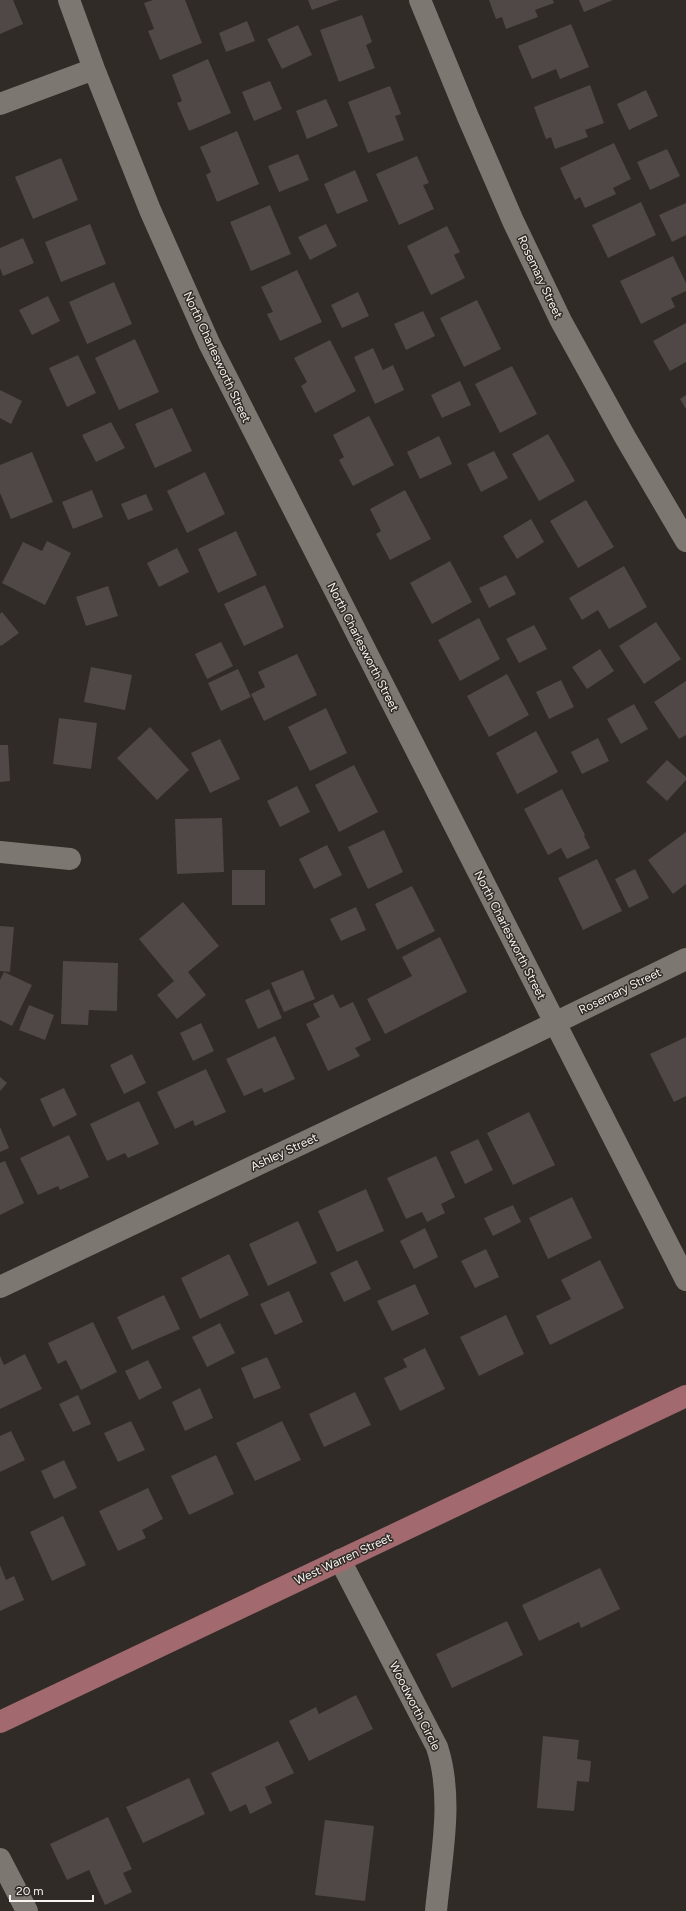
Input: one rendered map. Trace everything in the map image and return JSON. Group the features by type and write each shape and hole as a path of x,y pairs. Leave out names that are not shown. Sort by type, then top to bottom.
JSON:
{"main road":[{"name":"West Warren Street","path":"0,1722 686,1396"}],"street":[{"name":"North Charlesworth Street","path":"69,0 94,69 150,210 209,343 686,1280"},
{"name":"Rosemary Street","path":"420,0 468,117 513,220 561,321 625,437 686,541"},
{"path":"0,104 94,69"},
{"path":"0,852 70,859"},
{"name":"Rosemary Street","path":"555,1023 686,959"},
{"name":"Ashley Street","path":"6,1284 555,1023"},
{"name":"Woodworth Circle","path":"340,1560 437,1747 443,1765 446,1784 446,1807 436,1911"},
{"path":"0,1859 27,1911"}],"building":[{"path":"0,0 13,0 23,24 0,34"},
{"path":"153,0 185,0 202,43 160,60 148,31 154,29 144,3"},
{"path":"308,0 339,0 312,10"},
{"path":"489,0 553,0 554,3 535,10 538,17 506,29 502,17 496,19"},
{"path":"579,0 613,0 584,12"},
{"path":"362,15 372,42 366,45 375,68 339,82 320,30"},
{"path":"247,21 255,41 226,52 219,33"},
{"path":"571,24 589,67 560,79 556,69 532,79 518,46"},
{"path":"298,25 312,55 282,69 267,39"},
{"path":"208,59 231,113 189,131 177,103 182,101 172,75"},
{"path":"270,81 282,109 254,121 242,92"},
{"path":"590,85 604,123 585,130 588,137 555,149 551,137 546,139 534,107"},
{"path":"390,86 401,114 395,116 404,140 368,153 348,102"},
{"path":"646,90 658,116 629,130 617,104"},
{"path":"326,99 338,126 307,139 296,111"},
{"path":"237,131 259,184 217,202 206,175 211,172 200,147"},
{"path":"614,143 631,179 613,188 616,194 585,208 580,197 575,200 560,168"},
{"path":"667,149 680,176 650,190 637,162"},
{"path":"298,154 309,180 279,192 268,166"},
{"path":"417,156 429,183 423,185 434,209 399,225 376,174"},
{"path":"61,158 78,200 33,219 15,177"},
{"path":"355,170 368,201 337,214 324,184"},
{"path":"641,202 656,235 608,258 592,225"},
{"path":"686,203 686,235 672,242 659,215"},
{"path":"270,205 291,254 251,271 230,222"},
{"path":"90,224 106,264 61,282 45,242"},
{"path":"326,224 337,246 310,260 298,237"},
{"path":"447,226 460,252 454,255 465,278 431,295 407,246"},
{"path":"23,238 34,263 3,276 0,268 0,248"},
{"path":"673,256 686,283 686,291 671,298 675,307 641,324 620,281"},
{"path":"297,270 322,322 280,341 267,314 273,312 261,287"},
{"path":"114,282 132,324 87,344 69,302"},
{"path":"358,292 369,316 342,328 331,305"},
{"path":"48,296 60,321 32,335 19,310"},
{"path":"477,300 501,349 464,367 440,318"},
{"path":"423,311 435,336 406,350 394,324"},
{"path":"686,323 686,362 670,371 653,341"},
{"path":"135,339 159,392 119,410 95,358"},
{"path":"330,340 356,391 315,413 301,386 307,382 294,358"},
{"path":"373,348 383,370 393,365 404,390 375,404 354,357"},
{"path":"78,355 96,393 67,407 49,368"},
{"path":"512,366 537,414 500,433 475,384"},
{"path":"460,381 471,405 442,418 431,395"},
{"path":"0,390 22,401 11,424 0,418"},
{"path":"686,395 686,409 680,399"},
{"path":"172,408 192,451 155,468 135,424"},
{"path":"369,416 394,465 353,486 339,460 344,457 333,435"},
{"path":"111,422 125,448 96,462 82,435"},
{"path":"548,434 575,481 539,501 512,454"},
{"path":"439,436 452,464 420,479 407,452"},
{"path":"494,451 508,478 481,492 467,464"},
{"path":"32,452 53,502 11,519 0,493 0,465"},
{"path":"205,472 225,514 187,533 167,491"},
{"path":"92,490 103,517 73,529 62,502"},
{"path":"405,490 431,539 390,560 376,534 381,531 370,509"},
{"path":"146,494 153,510 128,520 121,504"},
{"path":"586,500 614,547 578,568 550,521"},
{"path":"531,519 544,542 517,559 503,536"},
{"path":"236,531 257,575 218,593 198,549"},
{"path":"47,541 71,553 45,605 2,583 23,542 42,551"},
{"path":"177,548 189,572 159,587 147,563"},
{"path":"450,561 472,602 432,624 410,583"},
{"path":"624,566 647,607 609,629 598,610 582,620 569,598"},
{"path":"506,575 516,594 489,608 479,588"},
{"path":"265,585 284,627 244,646 224,604"},
{"path":"108,586 118,616 86,626 76,597"},
{"path":"2,612 19,633 1,646 0,614"},
{"path":"479,618 500,659 460,681 438,640"},
{"path":"656,622 681,659 644,684 619,646"},
{"path":"534,625 547,649 519,663 506,639"},
{"path":"221,642 233,666 207,679 195,654"},
{"path":"600,649 614,671 587,689 572,667"},
{"path":"297,654 317,695 264,721 251,694 265,687 258,672"},
{"path":"91,667 132,675 125,710 84,702"},
{"path":"238,669 251,697 221,711 208,683"},
{"path":"507,674 529,715 489,737 467,696"},
{"path":"561,680 574,707 549,719 536,692"},
{"path":"686,681 686,735 679,739 654,702"},
{"path":"634,704 648,729 621,744 607,719"},
{"path":"326,708 347,753 310,771 288,727"},
{"path":"59,718 97,723 91,769 53,764"},
{"path":"150,727 189,770 157,800 117,758"},
{"path":"536,731 558,772 517,794 496,753"},
{"path":"598,738 609,761 582,774 571,752"},
{"path":"220,739 240,779 210,793 191,753"},
{"path":"0,745 8,745 10,781 0,782"},
{"path":"667,760 686,777 686,780 667,801 646,782"},
{"path":"354,765 378,812 339,832 315,785"},
{"path":"297,786 310,812 280,827 267,801"},
{"path":"562,789 590,848 567,859 561,848 548,855 524,809"},
{"path":"222,818 224,872 177,874 175,819"},
{"path":"384,830 403,872 368,889 348,847"},
{"path":"686,832 686,884 673,894 648,860"},
{"path":"327,845 342,875 314,889 299,859"},
{"path":"597,859 622,911 583,930 558,878"},
{"path":"635,869 649,898 629,908 615,879"},
{"path":"232,870 265,870 265,905 232,905"},
{"path":"412,886 435,931 397,950 375,904"},
{"path":"183,902 219,946 188,972 206,995 177,1019 157,995 174,981 139,939"},
{"path":"356,907 366,930 341,941 330,919"},
{"path":"0,926 14,927 10,972 0,971"},
{"path":"440,937 467,992 385,1034 367,999 412,976 402,957"},
{"path":"63,961 118,963 117,1011 89,1010 88,1025 61,1024"},
{"path":"303,970 315,999 284,1012 271,983"},
{"path":"4,972 32,985 12,1026 0,1020 0,980"},
{"path":"269,989 282,1018 258,1029 245,1000"},
{"path":"333,994 340,1008 353,1002 371,1040 355,1048 360,1056 328,1071 306,1024 320,1017 313,1004"},
{"path":"29,1005 54,1015 45,1040 19,1030"},
{"path":"201,1023 214,1051 193,1061 180,1033"},
{"path":"275,1036 295,1079 264,1093 262,1088 244,1096 226,1059"},
{"path":"686,1037 686,1096 674,1102 650,1054"},
{"path":"132,1054 146,1083 124,1094 110,1065"},
{"path":"206,1069 226,1112 195,1126 193,1120 175,1129 157,1092"},
{"path":"0,1077 7,1083 0,1091"},
{"path":"64,1088 77,1115 53,1127 40,1099"},
{"path":"139,1101 159,1144 128,1158 125,1153 107,1161 90,1124"},
{"path":"529,1112 555,1165 513,1185 487,1133"},
{"path":"0,1127 9,1148 0,1152"},
{"path":"69,1135 89,1177 60,1190 58,1186 38,1195 20,1158"},
{"path":"478,1139 493,1170 465,1184 450,1152"},
{"path":"436,1156 455,1197 441,1204 445,1213 427,1222 422,1212 406,1219 387,1178"},
{"path":"5,1161 24,1203 0,1215 0,1163"},
{"path":"366,1189 384,1231 337,1252 318,1211"},
{"path":"572,1197 592,1238 548,1259 529,1218"},
{"path":"513,1205 521,1222 493,1236 484,1218"},
{"path":"298,1221 317,1263 268,1286 249,1244"},
{"path":"425,1228 438,1257 414,1269 400,1241"},
{"path":"486,1249 499,1277 475,1288 461,1261"},
{"path":"229,1254 249,1295 200,1319 181,1278"},
{"path":"357,1260 371,1289 344,1302 330,1273"},
{"path":"600,1260 624,1308 550,1345 536,1316 571,1299 561,1280"},
{"path":"415,1284 429,1314 392,1331 377,1301"},
{"path":"289,1291 303,1322 275,1335 260,1304"},
{"path":"164,1295 180,1329 132,1350 117,1317"},
{"path":"506,1315 524,1354 479,1376 460,1337"},
{"path":"93,1322 117,1372 81,1390 66,1360 58,1364 48,1343"},
{"path":"220,1323 235,1353 207,1367 192,1337"},
{"path":"425,1348 445,1389 400,1411 384,1378 407,1367 403,1359"},
{"path":"25,1354 42,1389 0,1409 0,1356 4,1365"},
{"path":"267,1357 281,1388 254,1399 241,1368"},
{"path":"148,1360 162,1388 139,1400 125,1371"},
{"path":"200,1388 213,1418 185,1431 172,1402"},
{"path":"355,1392 371,1425 324,1447 309,1414"},
{"path":"78,1395 91,1424 73,1432 59,1404"},
{"path":"131,1421 145,1450 118,1462 104,1433"},
{"path":"282,1421 301,1460 255,1481 236,1443"},
{"path":"11,1431 25,1460 0,1472 0,1436"},
{"path":"216,1455 234,1494 189,1515 171,1476"},
{"path":"64,1460 77,1488 54,1499 41,1471"},
{"path":"148,1488 163,1519 142,1530 146,1538 118,1551 99,1511"},
{"path":"63,1516 86,1565 52,1581 30,1532"},
{"path":"0,1565 6,1580 14,1576 24,1600 0,1611"},
{"path":"600,1568 620,1609 581,1628 579,1622 539,1641 522,1605"},
{"path":"507,1621 523,1655 452,1688 436,1654"},
{"path":"356,1695 373,1729 309,1761 289,1721 316,1707 319,1714"},
{"path":"543,1736 579,1740 577,1759 591,1761 589,1782 577,1781 574,1811 537,1808"},
{"path":"278,1741 294,1773 265,1787 272,1803 250,1814 246,1804 230,1812 211,1773"},
{"path":"189,1778 205,1814 143,1843 126,1807"},
{"path":"108,1817 132,1869 123,1873 132,1892 105,1905 89,1870 67,1880 50,1844"},
{"path":"325,1820 374,1826 365,1901 315,1895"}]}
